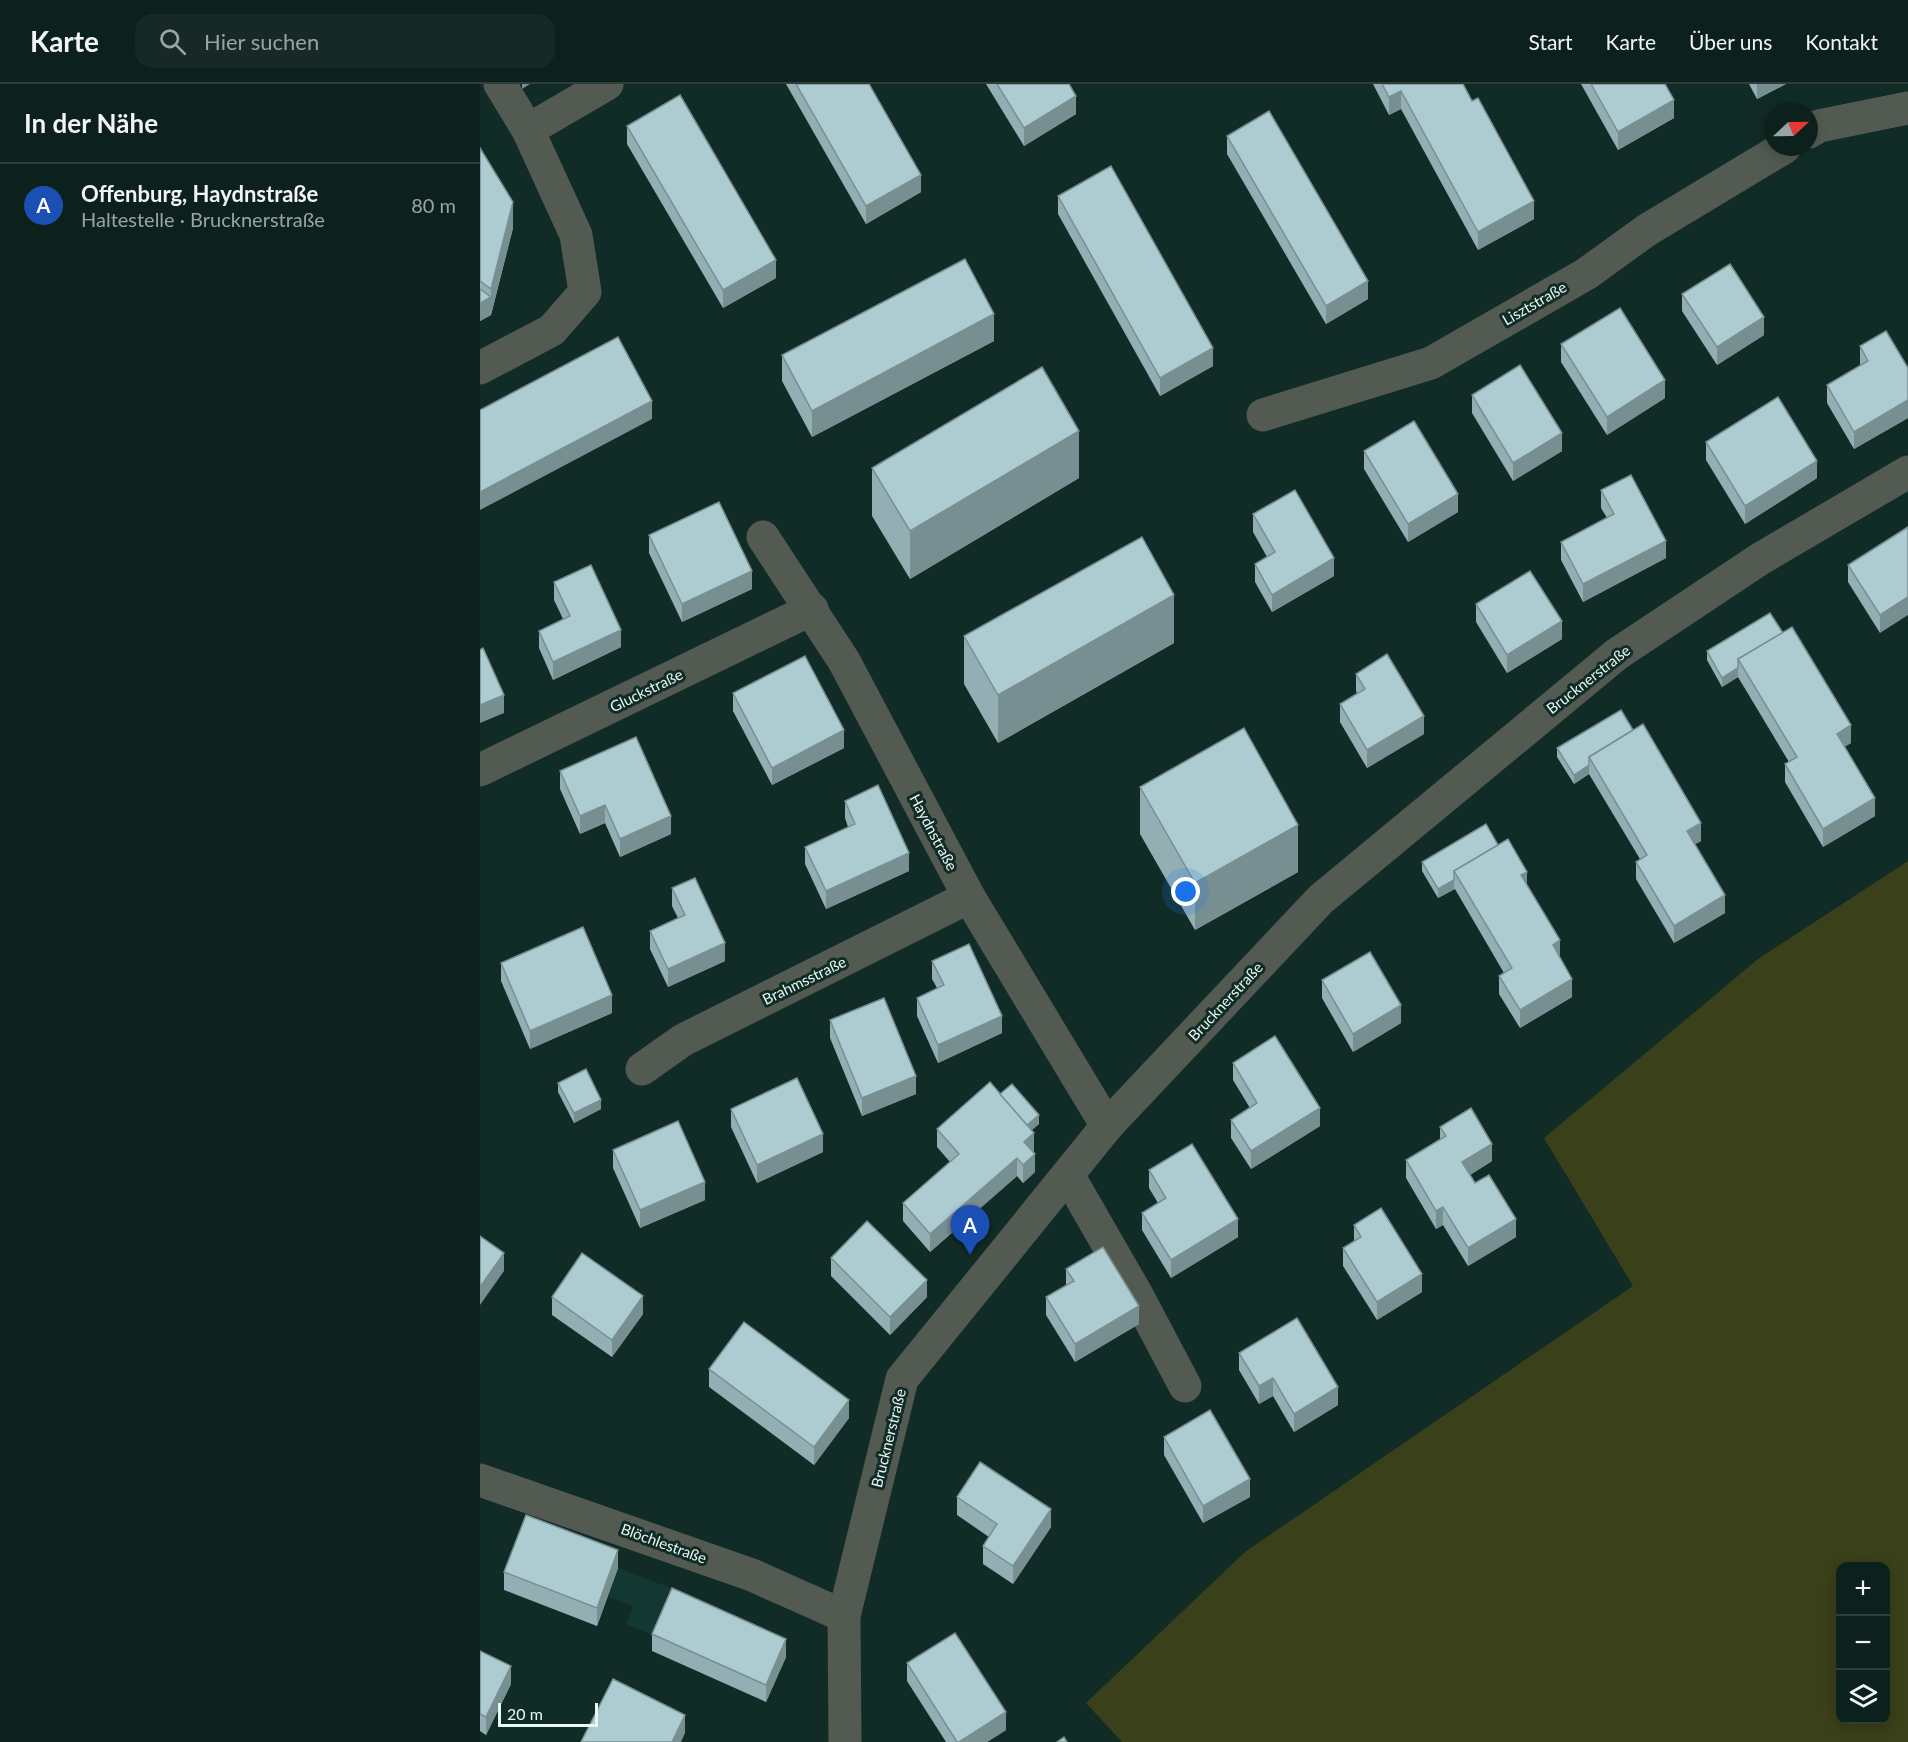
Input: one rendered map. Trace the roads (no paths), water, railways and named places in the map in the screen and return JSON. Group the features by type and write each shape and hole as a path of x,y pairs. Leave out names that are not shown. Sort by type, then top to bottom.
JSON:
{"street":[{"path":"480,368 552,330 585,292 576,235 528,130 500,84"},
{"path":"528,130 608,84"},
{"path":"1818,127 1908,108"},
{"name":"Lisztstraße","path":"1263,415 1431,363 1586,274 1647,230 1770,156"},
{"name":"Brucknerstraße","path":"845,1742 844,1616 902,1378 1107,1126 1322,900 1617,654 1760,559 1908,472"},
{"name":"Haydnstraße","path":"763,537 812,609 844,662 969,897 1107,1126"},
{"name":"Gluckstraße","path":"480,770 812,609"},
{"name":"Brahmsstraße","path":"642,1069 683,1040 969,897"},
{"path":"1068,1175 1137,1294 1185,1386"},
{"name":"Blöchlestraße","path":"480,1480 752,1575 844,1616"}],"place":[{"name":"Offenburg, Haydnstraße","path":"970,1255"}]}
